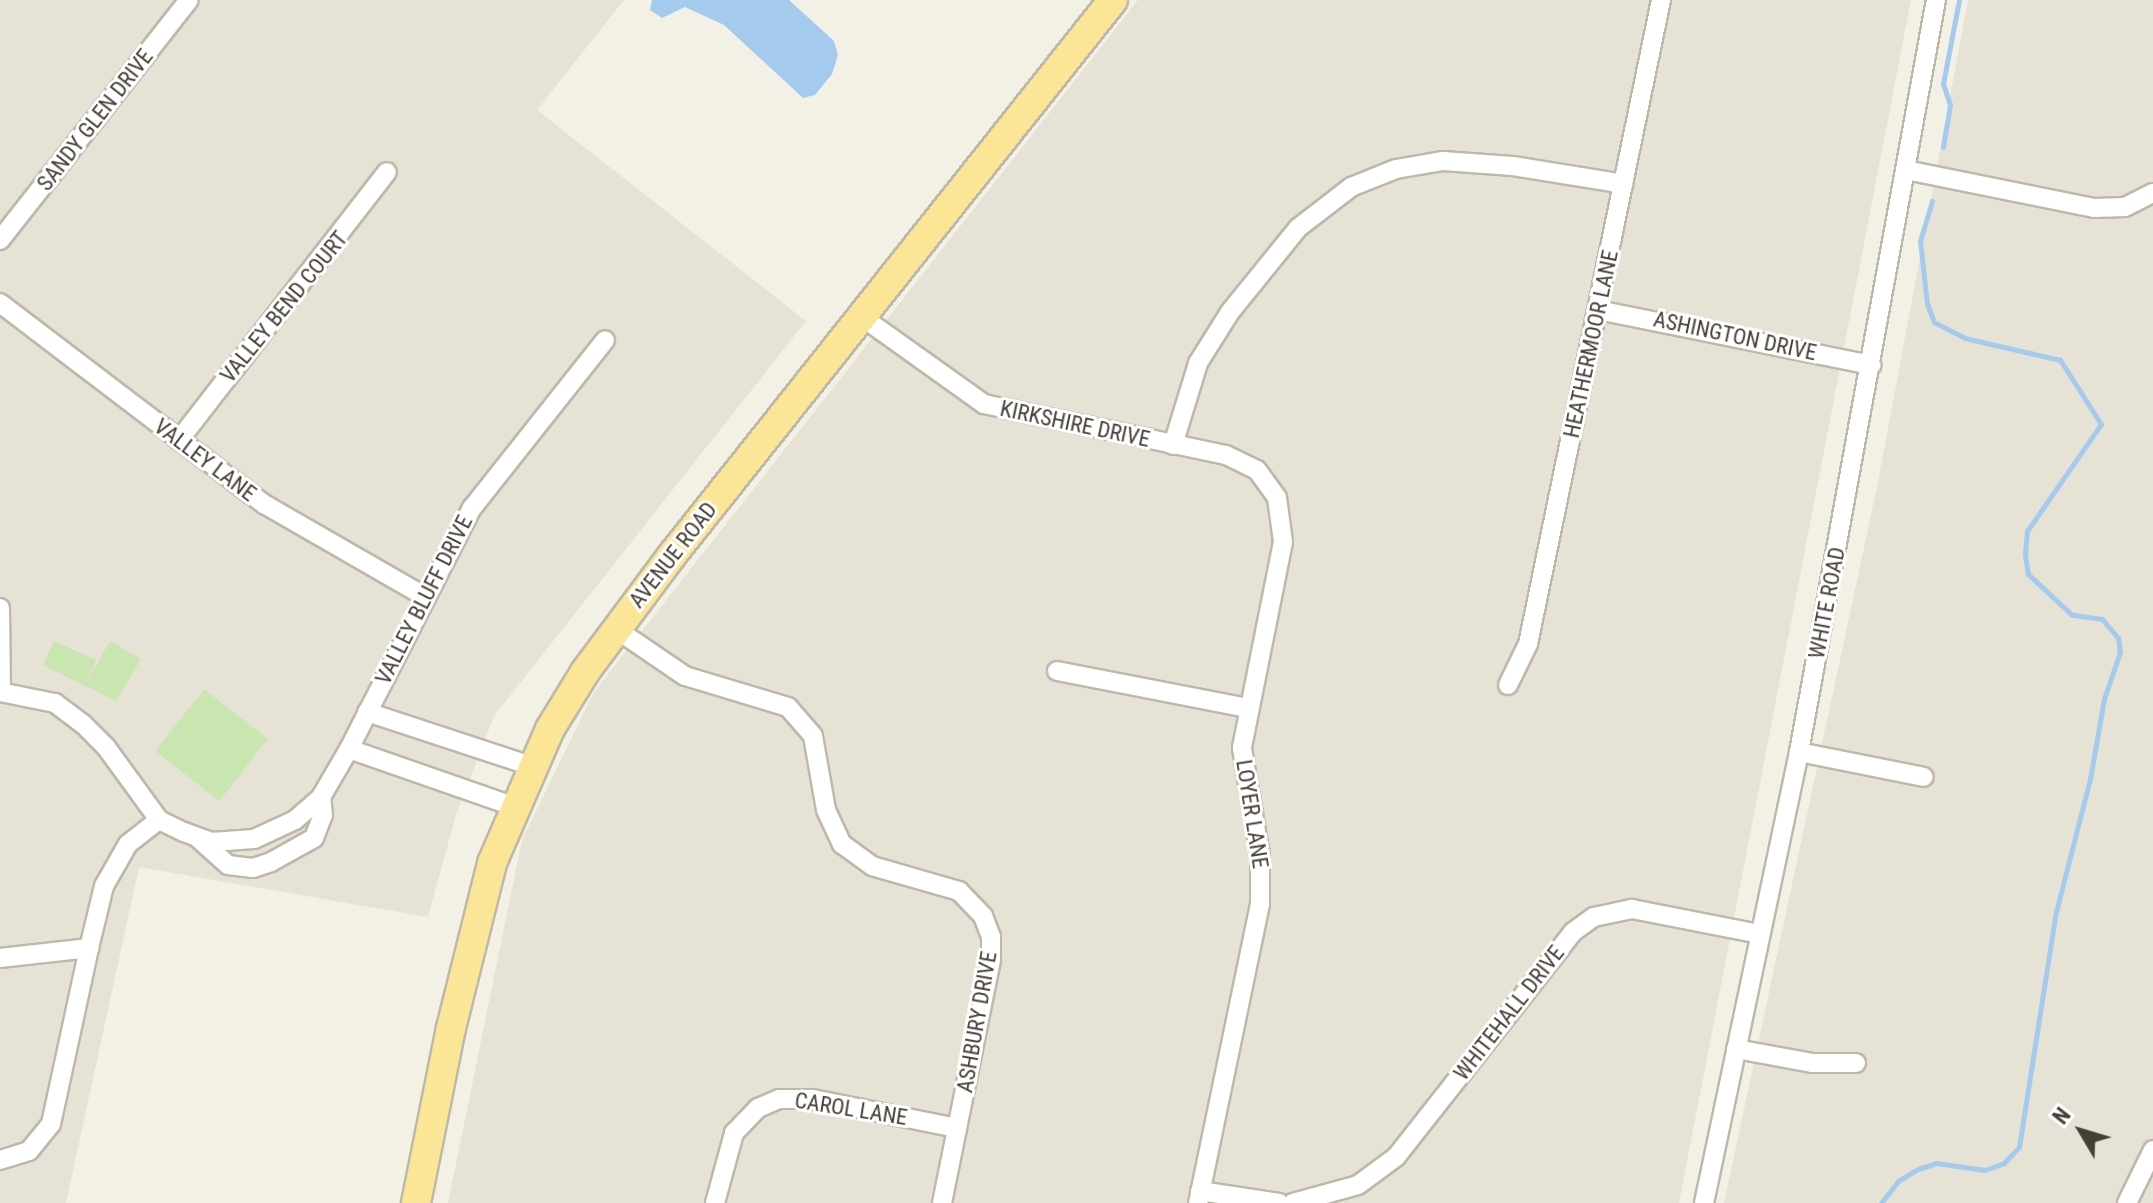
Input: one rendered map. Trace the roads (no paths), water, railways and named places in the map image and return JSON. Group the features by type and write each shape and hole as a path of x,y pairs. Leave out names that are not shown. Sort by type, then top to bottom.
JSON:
{"main road":[{"name":"AVENUE ROAD","path":"416,1203 471,940 513,806 531,766 616,629 1113,0"}],"street":[{"name":"HEATHERMOOR LANE","path":"1508,685 1528,644 1661,0"},
{"name":"WHITE ROAD","path":"1704,1203 1799,752 1872,365 1936,0"},
{"name":"SANDY GLEN DRIVE","path":"0,240 186,1"},
{"path":"1173,445 1198,363 1230,312 1298,228 1351,187 1396,169 1443,161 1513,166 1624,184"},
{"path":"1906,170 2094,208 2125,207 2153,193"},
{"name":"VALLEY BEND COURT","path":"179,440 387,172"},
{"name":"VALLEY LANE","path":"0,303 179,440 303,529 424,596"},
{"name":"ASHINGTON DRIVE","path":"1598,310 1872,365"},
{"name":"KIRKSHIRE DRIVE","path":"862,317 984,404 1173,445"},
{"name":"VALLEY BLUFF DRIVE","path":"198,838 254,839 295,820 321,797 349,749 424,596 472,508 605,340"},
{"name":"LOYER LANE","path":"1173,445 1247,464 1265,479 1281,508 1283,542 1242,748 1260,855 1260,904 1199,1197"},
{"path":"0,608 0,692"},
{"name":"ASHBURY DRIVE","path":"616,629 685,676 788,707 813,736 829,822 842,844 872,866 959,891 983,916 991,937 991,960 942,1203"},
{"path":"1057,671 1248,708"},
{"name":"VALLEY BLUFF DRIVE","path":"0,692 55,703 82,723 106,747 159,820 198,838 228,865 253,868 271,862 314,838 323,815 321,797"},
{"path":"367,712 531,766"},
{"path":"349,749 513,806"},
{"path":"1799,752 1924,777"},
{"path":"0,1160 29,1151 51,1124 104,886 128,844 159,820"},
{"name":"WHITEHALL DRIVE","path":"1293,1203 1337,1194 1396,1157 1573,932 1594,917 1632,909 1760,934"},
{"path":"0,958 89,948"},
{"path":"1736,1049 1812,1063 1856,1063"},
{"name":"CAROL LANE","path":"715,1203 734,1133 749,1115 779,1099 813,1099 957,1128"},
{"path":"2127,1203 2153,1150"},
{"path":"1199,1197 1279,1203"}],"water":[{"path":"652,0 789,0 834,41 838,55 832,74 815,95 803,98 724,25 685,7 662,18 650,10"}],"waterway":[{"path":"1943,147 1950,105 1943,84 1959,0"},
{"path":"1881,1203 1898,1181 1918,1169 1936,1163 1985,1170 2004,1163 2019,1147 2056,912 2090,779 2104,699 2120,652 2118,638 2102,619 2072,615 2028,574 2025,554 2027,531 2101,424 2060,360 1965,338 1934,322 1927,304 1920,241 1932,201"}]}
